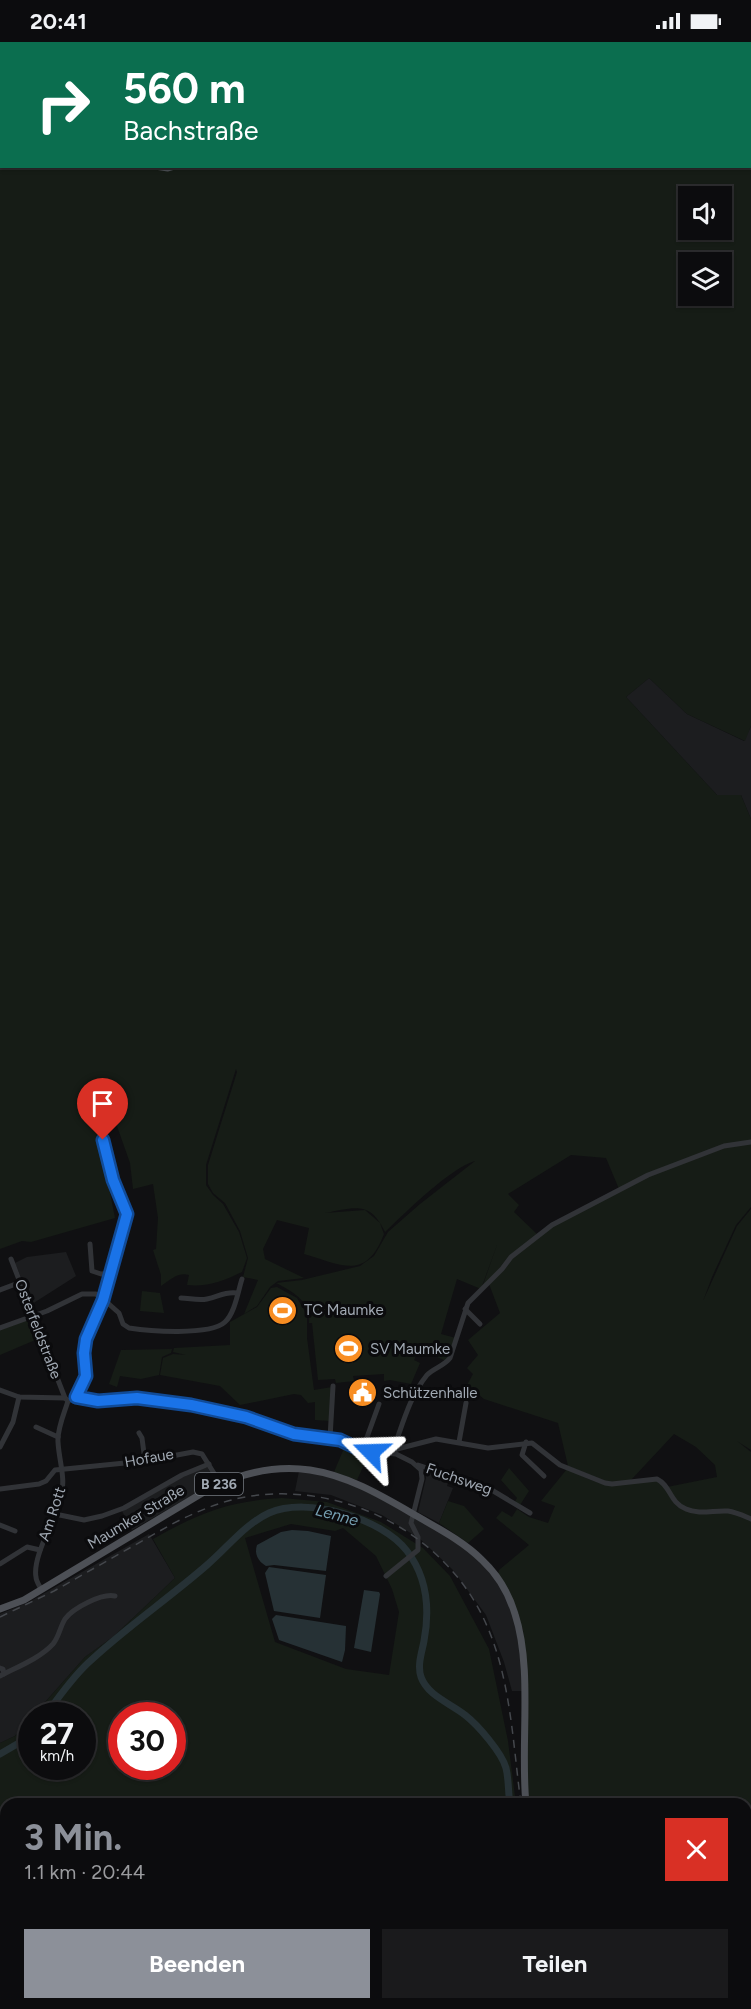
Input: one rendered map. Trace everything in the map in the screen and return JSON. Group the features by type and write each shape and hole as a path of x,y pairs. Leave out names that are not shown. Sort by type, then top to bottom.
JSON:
{"main road":[{"name":"Maumker Straße","path":"0,1609 24,1600 220,1483 264,1470 287,1468 332,1474 358,1484 465,1546 487,1565 500,1582 512,1604 519,1627 524,1674 526,1798"}],"street":[{"path":"76,1397 86,1376 84,1353 86,1339 103,1300 127,1214 113,1180 99,1121 101,1084"},
{"path":"392,1453 418,1389 429,1373 450,1358 465,1309 472,1297 511,1257 552,1225 648,1175 724,1146 751,1142"},
{"path":"90,1244 92,1271 101,1274 111,1273"},
{"name":"Osterfeldstraße","path":"11,1259 67,1400"},
{"path":"0,1328 82,1294 96,1294 119,1313 123,1324 129,1328 192,1331 224,1323 230,1315 242,1279"},
{"path":"0,1290 21,1282"},
{"path":"181,1298 199,1300 228,1292 237,1293"},
{"path":"465,1309 480,1324"},
{"path":"330,1438 333,1386"},
{"path":"0,1390 19,1396 67,1400 76,1397 98,1401 137,1398 191,1405 246,1417 294,1434 340,1440 363,1451 392,1453 397,1449 434,1439 488,1448 526,1442 535,1444 563,1466 608,1484 657,1479 663,1483 673,1501 685,1509 696,1512 729,1511 751,1519"},
{"path":"0,1447 13,1422 19,1396"},
{"name":"Am Rott","path":"41,1589 35,1575 40,1550 63,1488 58,1437 67,1400"},
{"path":"459,1442 466,1403"},
{"path":"363,1451 379,1404"},
{"path":"36,1427 58,1437"},
{"path":"139,1433 142,1438 145,1461"},
{"path":"526,1442 522,1455 544,1476"},
{"name":"Hofaue","path":"62,1469 145,1461 193,1452 202,1454 209,1464"},
{"name":"Fuchsweg","path":"392,1453 418,1466 490,1489 530,1513"},
{"path":"55,1514 84,1520 102,1516 124,1508 182,1475 209,1464 220,1483"},
{"path":"388,1574 416,1554 418,1550 419,1542 412,1527 412,1514 422,1479 418,1466"},
{"path":"0,1489 39,1484 46,1481 53,1470 62,1469"},
{"path":"1,1524 15,1531"},
{"path":"0,1564 27,1547 40,1550"},
{"path":"2,1675 34,1658 53,1644 66,1618 72,1612 103,1596 115,1596"},
{"path":"0,1668 4,1670 2,1675"}],"shaded area":[{"path":"0,168 751,168 751,726 745,741 687,714 649,678 626,697 717,795 741,795 751,819 751,1141 725,1144 619,1189 606,1158 571,1155 508,1194 519,1205 514,1212 538,1235 483,1285 498,1242 481,1289 457,1279 441,1334 456,1338 446,1361 419,1349 414,1360 420,1363 411,1384 384,1381 384,1374 353,1376 354,1381 336,1383 335,1379 318,1380 312,1323 309,1323 307,1309 300,1298 276,1283 302,1280 360,1266 374,1256 388,1232 475,1161 453,1172 385,1232 380,1223 384,1234 377,1249 361,1264 341,1265 304,1254 309,1228 277,1220 263,1249 265,1259 304,1278 278,1281 270,1287 257,1306 244,1314 258,1280 243,1277 248,1258 240,1231 225,1203 213,1193 208,1184 208,1165 236,1069 206,1165 206,1185 213,1195 223,1204 239,1232 247,1258 242,1272 222,1281 202,1285 187,1285 189,1275 181,1275 161,1286 161,1275 153,1250 156,1249 158,1218 153,1184 133,1189 130,1163 106,1095 102,1094 103,1082 100,1082 98,1094 91,1097 115,1218 31,1242 22,1241 0,1249","holes":["353,1208 365,1210 325,1213"]},
{"path":"649,678 687,714 744,741 751,726 751,819 741,795 717,795 626,697"},
{"path":"751,1143 751,1207 736,1225 703,1301 737,1226 751,1209 751,1450 737,1441 751,1452 751,1518 733,1512 751,1520 751,1798 528,1798 523,1630 509,1592 498,1574 499,1570 529,1545 496,1518 502,1511 512,1517 517,1509 529,1517 548,1523 555,1506 541,1501 567,1469 606,1485 657,1481 665,1487 672,1500 676,1504 690,1510 673,1500 667,1487 717,1477 715,1465 696,1447 674,1434 631,1480 610,1483 568,1466 558,1423 484,1399 467,1385 473,1374 467,1368 478,1355 468,1340 500,1313 489,1284 511,1258 554,1225 649,1176 725,1146"},
{"path":"66,1252 76,1276 32,1304 15,1263 27,1257"},
{"path":"277,1287 297,1298 307,1315 307,1338 314,1390 332,1387 330,1421 315,1420 315,1402 308,1403 301,1395 294,1394 240,1405 220,1386 160,1375 163,1358 173,1354 186,1355 173,1352 174,1348 230,1345 230,1322 257,1307 271,1288"},
{"path":"142,1291 160,1293 164,1313 140,1311"},
{"path":"32,1318 40,1338 0,1355 0,1330"},
{"path":"172,1349 171,1353 162,1357 159,1375 141,1379 120,1376 117,1387 109,1384 121,1350"},
{"path":"345,1446 368,1456 357,1480 334,1472"},
{"path":"208,1468 215,1482 132,1530 122,1511 183,1477"},
{"path":"509,1468 529,1491 520,1505 515,1502 517,1498 501,1480"},
{"path":"425,1469 450,1476 447,1486 453,1488 439,1523 418,1512 426,1478"},
{"path":"299,1471 312,1472 359,1487 435,1529 473,1554 495,1578 512,1609 521,1652 522,1691 512,1691 504,1662 486,1615 452,1569 420,1539 382,1515 331,1495 295,1491"},
{"path":"282,1498 327,1502 381,1522 423,1548 450,1576 489,1649 508,1741 515,1798 0,1798 0,1743 18,1732 18,1780 96,1780 96,1702 45,1702 85,1657 113,1637 175,1578 153,1539 200,1515 230,1505","holes":["291,1524 335,1531 343,1528 376,1556 392,1589 399,1612 389,1675 346,1669 275,1642 245,1538"]},
{"path":"448,1501 464,1506 484,1529 468,1543 439,1523"},
{"path":"292,1530 331,1536 326,1571 266,1566 259,1560 256,1554 257,1545 281,1532"},
{"path":"149,1534 175,1578 113,1637 85,1657 45,1702 18,1702 18,1733 0,1743 0,1614 29,1602"},
{"path":"269,1567 326,1575 320,1618 274,1611 265,1573"},
{"path":"364,1590 380,1594 371,1652 354,1648"},
{"path":"276,1615 346,1626 342,1662 279,1640 272,1619"}],"waterway":[{"name":"Lenne","path":"55,1702 88,1663 207,1565 252,1523 269,1513 285,1508 303,1507 343,1513 362,1520 395,1539 414,1561 423,1582 427,1605 426,1629 420,1663 421,1677 429,1689 470,1720 495,1747 506,1768 510,1798"},
{"name":"Lenne","path":"0,1754 18,1744"}],"railway":[{"path":"0,1617 54,1591 172,1524 222,1503 240,1498 277,1494 315,1496 351,1505 386,1519 417,1539 445,1564 469,1593 487,1626 501,1669 510,1714 520,1798"}],"place":[{"name":"TC Maumke","path":"283,1310"},
{"name":"SV Maumke","path":"349,1349"},
{"name":"Schützenhalle","path":"362,1393"}],"route":[{"path":"103,1140 113,1180 127,1214 103,1300 86,1339 84,1353 87,1373 76,1397 98,1401 137,1398 191,1405 246,1417 294,1434 337,1439 363,1451 371,1452"}]}
